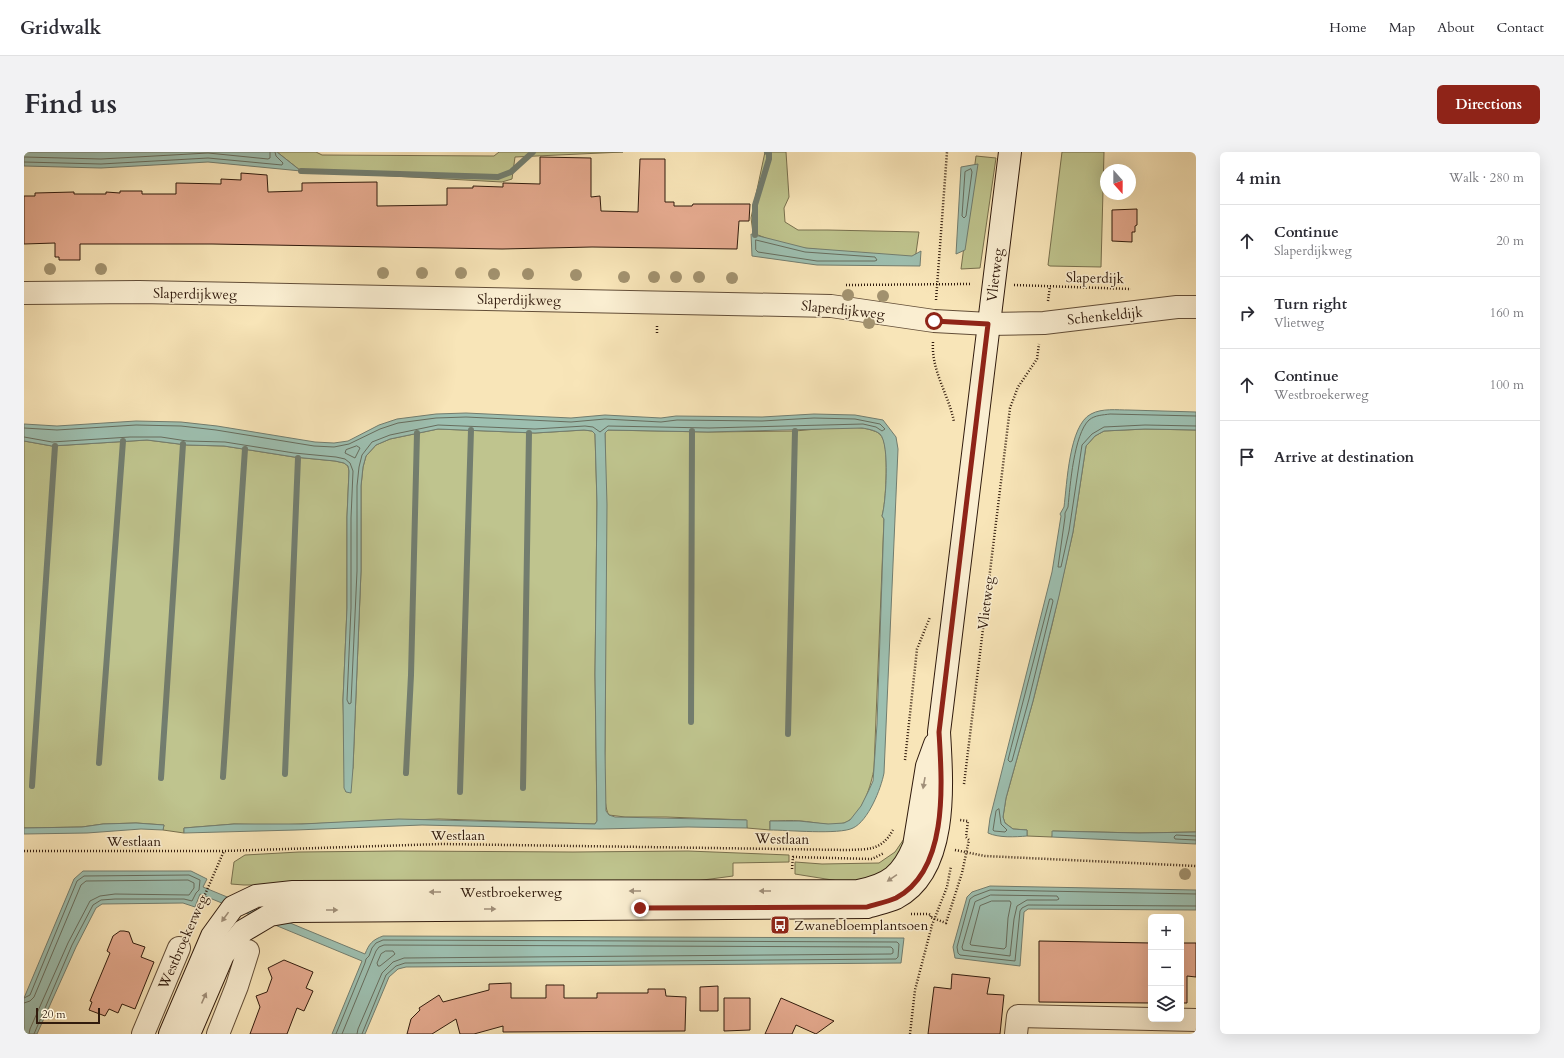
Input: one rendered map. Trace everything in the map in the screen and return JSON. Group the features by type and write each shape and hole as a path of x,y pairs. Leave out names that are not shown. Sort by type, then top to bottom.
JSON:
{"main road":[{"name":"Vlietweg","path":"940,846 927,766 939,732 1010,152"},
{"name":"Slaperdijkweg","path":"24,293 147,292 830,306 934,321 988,324 1013,323"},
{"name":"Schenkeldijk","path":"1013,323 1044,323 1196,307"},
{"name":"Westbroekerweg","path":"170,1034 212,936 233,907 256,896 293,892 858,891 872,888 894,878 903,868 940,846"},
{"name":"Westbroekerweg","path":"189,1034 223,955 243,931 270,915 293,910 867,907 896,898 906,890 923,873 940,846"},
{"name":"Westbroekerweg","path":"143,1034 179,948"},
{"path":"218,1034 237,986 248,951"},
{"path":"1016,1034 1018,1016 1196,1020"}],"path":[{"path":"947,152 932,346 934,362 940,383 952,412 954,424"},
{"name":"Slaperdijk","path":"843,285 994,284 1135,289"},
{"name":"Vlietweg","path":"964,790 1010,408 1018,387 1037,360 1050,286"},
{"path":"911,702 917,649 932,610"},
{"path":"959,826 961,812"},
{"name":"Westlaan","path":"24,850 224,851 442,844 847,850 871,849 880,846 888,839"},
{"path":"940,846 953,857"},
{"path":"940,846 985,856 1196,866"},
{"name":"Westbroekerweg","path":"179,948 185,943 224,851"},
{"path":"910,1034 915,990 932,925 947,887 951,865"}],"green space":[{"path":"277,152 316,152 322,155 494,156 499,152 623,152 515,157 512,179 502,182 301,171"},
{"path":"765,152 786,152 789,197 784,208 785,222 798,230 919,232 915,260 794,247 753,233 751,218"},
{"path":"1062,152 1104,152 1104,164 1100,164 1100,200 1103,200 1101,267 1048,265"},
{"path":"976,156 996,158 980,268 961,269"},
{"path":"828,428 863,428 876,432 883,438 886,457 885,501 882,516 884,519 874,768 871,782 861,807 850,820 844,823 828,824 797,821 770,821 770,830 747,828 746,820 625,817 609,815 605,802 604,782 605,433 607,430 708,432 795,431"},
{"path":"438,429 535,433 584,430 592,431 595,434 597,503 595,674 597,821 595,824 439,819 275,825 234,824 184,828 184,833 163,830 164,825 136,823 103,824 82,827 24,828 24,441 52,446 147,440 187,445 224,446 294,457 335,461 344,463 348,466 347,608 343,700 346,792 353,768 361,571 361,486 363,467 366,456 376,445 390,439"},
{"path":"1145,429 1196,430 1196,832 1139,833 1053,831 1052,837 1027,836 1027,830 1013,829 1005,823 1003,817 1006,798 1052,625 1073,532 1086,446 1095,436 1104,431"},
{"path":"908,833 904,851 890,867 873,878 851,883 795,874 795,862 822,864 879,863 895,852"},
{"path":"688,851 789,855 789,862 733,863 733,876 673,884 231,884 234,862 245,855 299,852"}],"water":[{"path":"24,152 277,152 301,171 208,162 101,168 24,166"},
{"path":"978,164 965,250 956,254 961,167"},
{"path":"751,234 806,248 912,256 921,251 920,266 817,265 752,256"},
{"path":"1105,410 1196,412 1196,430 1145,429 1104,431 1095,436 1086,446 1073,532 1059,596 1033,701 1006,798 1003,817 1005,823 1013,829 1027,830 1027,836 1007,837 992,835 988,833 990,818 1052,572 1061,516 1060,514 1064,507 1070,456 1078,430 1084,420 1091,414"},
{"path":"466,413 571,418 605,415 661,418 676,416 762,417 814,414 855,415 883,420 896,437 898,449 884,773 873,804 869,812 859,824 853,828 837,831 813,832 770,830 770,821 799,821 828,824 844,823 850,820 861,806 873,781 877,724 884,519 882,516 885,499 886,474 885,449 880,434 862,428 708,432 608,430 605,433 607,505 606,811 609,815 615,817 747,820 747,828 688,827 600,829 422,825 184,833 184,828 234,824 302,824 399,819 595,824 597,821 595,674 597,503 595,434 592,431 584,430 535,433 438,429 390,439 376,445 366,456 361,486 361,571 351,793 346,792 344,788 343,700 347,608 348,466 344,463 335,461 294,457 224,446 187,445 147,440 52,446 24,441 24,424 57,426 136,421 181,422 217,426 315,442 334,443 348,441 379,425 397,419 436,414"},
{"path":"136,823 164,825 163,830 141,829 87,833 24,834 24,828 82,827 103,824"},
{"path":"1052,831 1139,833 1196,832 1196,844 1052,837"},
{"path":"83,871 191,871 207,879 203,887 365,954 371,943 383,936 904,938 901,963 406,967 398,969 389,977 365,1034 332,1034 362,961 200,894 195,907 183,903 102,904 96,908 76,947 37,1034 24,1034 24,998 74,879"},
{"path":"990,886 1196,890 1196,910 1028,909 1024,912 1020,966 955,958 953,947 967,897 972,892"}],"building":[{"path":"540,157 591,158 591,197 600,196 601,211 638,212 640,159 665,159 665,202 674,202 674,206 692,206 693,204 750,204 749,221 739,221 737,249 592,247 502,249 212,244 80,244 80,260 59,260 59,257 55,257 55,243 24,244 24,196 35,196 35,193 74,192 74,194 106,194 106,192 120,193 120,191 142,191 142,194 176,194 176,183 221,184 221,179 241,180 241,173 267,175 268,192 302,191 302,183 377,182 377,206 447,205 447,188 473,188 473,186 503,187 503,183 540,184"},
{"path":"1137,209 1137,225 1135,226 1135,232 1132,232 1132,242 1112,241 1112,210"},
{"path":"120,931 129,932 133,943 145,947 141,957 154,962 135,1009 122,1004 118,1013 109,1009 105,1016 89,1010 92,1002 90,1001 110,953 107,951 113,936"},
{"path":"1039,941 1148,943 1148,1003 1039,1002"},
{"path":"1184,943 1196,943 1196,977 1187,976 1187,1003 1184,1003"},
{"path":"284,960 313,972 306,988 313,991 304,1011 297,1008 287,1034 250,1034 260,1007 256,996 267,992 272,978 268,968"},
{"path":"952,974 990,978 987,994 1004,995 1000,1034 928,1034 934,987 951,989"},
{"path":"511,983 511,998 546,998 546,985 564,985 564,998 597,998 597,993 648,993 648,989 665,989 666,996 686,997 685,1031 503,1032 503,1026 474,1034 460,1034 456,1019 432,1034 407,1034 411,1019 420,1010 419,1008 439,995 443,1002 489,990 489,984"},
{"path":"718,986 718,1011 700,1011 700,987"},
{"path":"724,998 750,998 750,1030 724,1031"},
{"path":"781,998 834,1021 816,1034 796,1025 792,1034 765,1034"}],"waterway":[{"path":"301,171 498,177 511,172 533,152"},
{"path":"755,235 755,205 769,159 769,153 767,152"},
{"path":"460,792 471,430"},
{"path":"691,722 692,431"},
{"path":"788,734 795,431"},
{"path":"406,773 411,675 417,433"},
{"path":"523,788 529,433"},
{"path":"99,763 123,441"},
{"path":"161,778 183,444"},
{"path":"32,786 55,446"},
{"path":"223,777 245,449"},
{"path":"285,774 298,458"}],"place":[{"name":"Zwanebloemplantsoen","path":"780,925"}],"route":[{"path":"640,908 867,907 896,898 915,882 923,873 928,864 935,844 939,816 942,776 939,732 988,324 934,321"}]}
